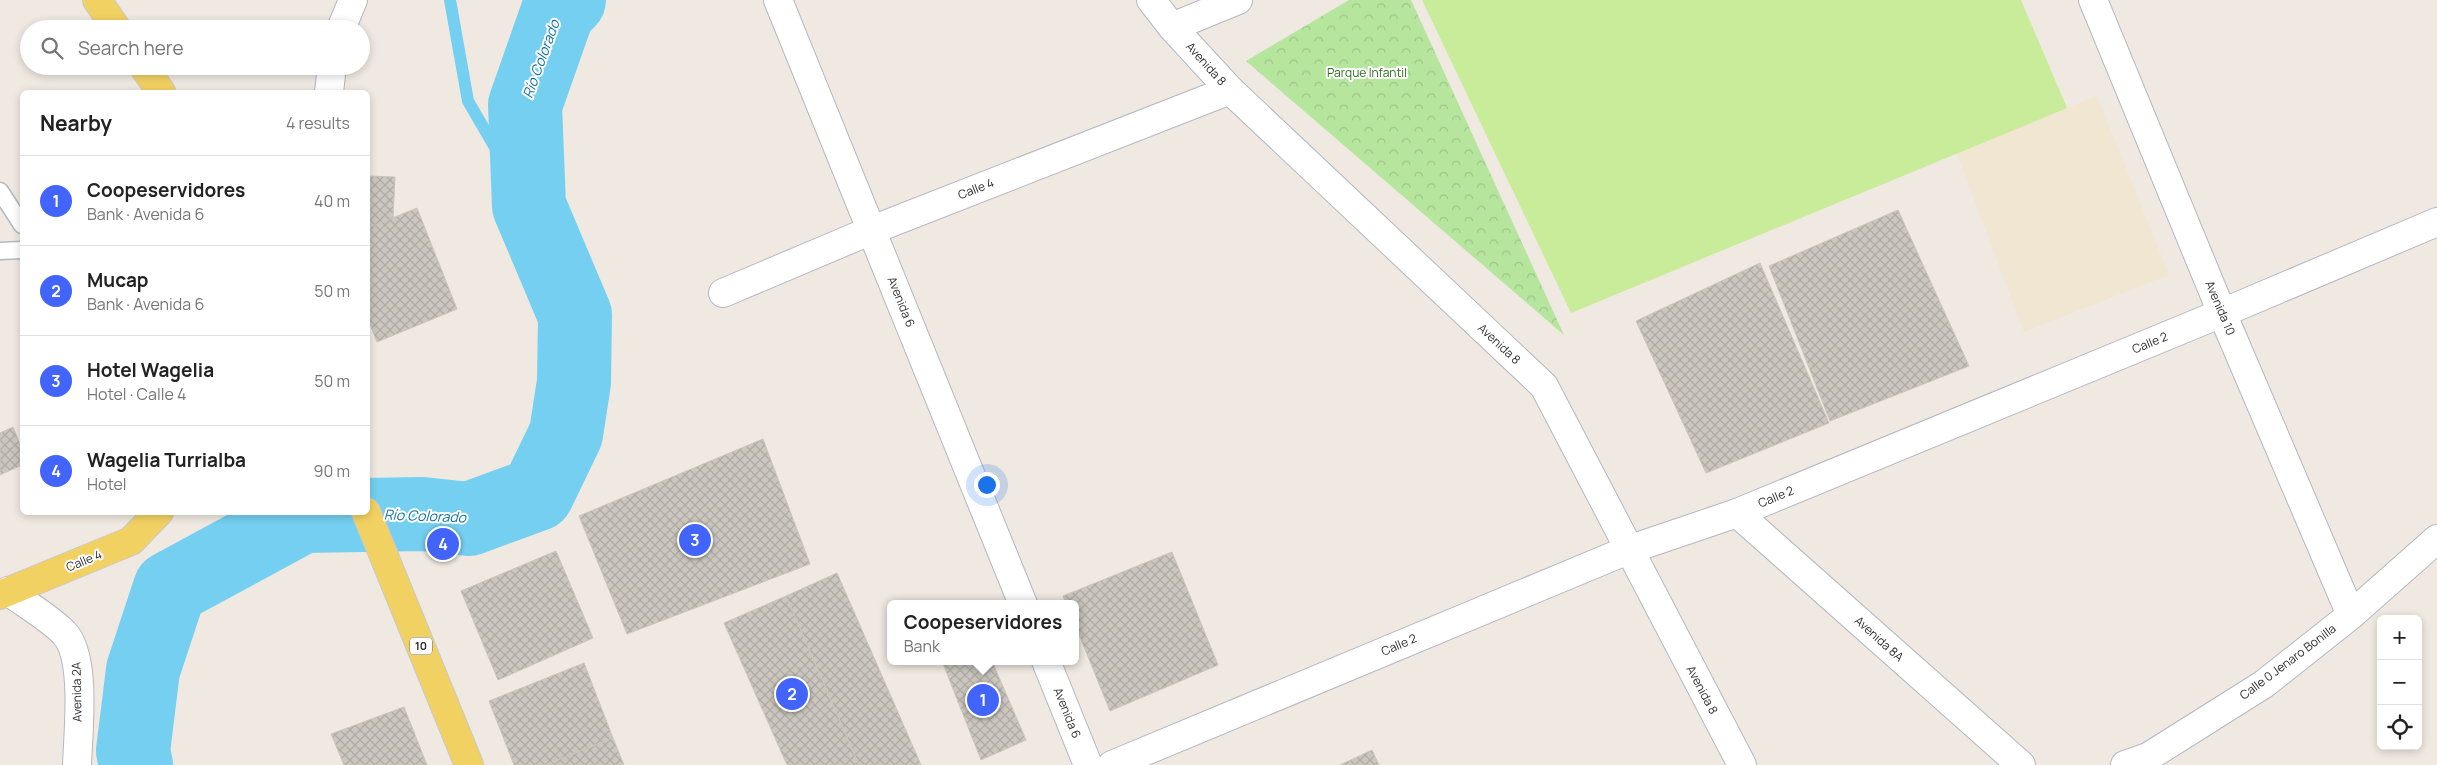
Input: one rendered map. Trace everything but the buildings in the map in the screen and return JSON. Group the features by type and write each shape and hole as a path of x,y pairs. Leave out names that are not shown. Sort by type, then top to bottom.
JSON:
{"main road":[{"path":"97,0 111,20"},
{"path":"149,75 160,90"},
{"name":"Calle 4","path":"4,593 132,541 156,515"},
{"name":"10","path":"369,519 469,765"}],"street":[{"path":"345,20 353,0"},
{"name":"Avenida 6","path":"778,0 1021,600"},
{"name":"Avenida 8","path":"1151,0 1230,90 1544,386 1742,765"},
{"path":"1172,26 1238,0"},
{"name":"Avenida 10","path":"2093,0 2222,313 2351,615"},
{"path":"329,90 331,75"},
{"name":"Calle 4","path":"723,292 872,230 1230,90"},
{"name":"Calle 2","path":"1112,765 1628,550 1737,513 2437,222"},
{"name":"Avenida 8A","path":"1737,513 2021,765"},
{"name":"Calle 0 Jenaro Bonilla","path":"2125,765 2148,756 2264,684 2351,615 2437,539"},
{"name":"Avenida 2A","path":"4,593 65,633 75,650 79,675 77,765"},
{"name":"Avenida 6","path":"1048,665 1088,765"}],"lane":[{"path":"0,191 20,222"},
{"path":"0,251 20,250"}],"shaded area":[{"path":"2097,96 2169,275 2024,332 1956,151"}],"green space":[{"name":"Parque Infantil","path":"1349,0 1411,0 1564,335 1246,61"},
{"path":"1422,0 2021,0 2067,108 1571,313"}],"waterway":[{"path":"450,0 468,101 529,206"},
{"name":"Río Colorado","path":"370,515 422,514 469,519 537,494 566,434 574,382 575,315 529,206 525,105 558,11 569,0"},
{"name":"Río Colorado","path":"136,765 133,751 143,670 170,588 303,516 362,515"}],"place":[{"name":"Hotel Wagelia","path":"695,540"},
{"name":"Wagelia Turrialba","path":"443,544"},
{"name":"Mucap","path":"792,694"},
{"name":"Coopeservidores","path":"983,700"}]}
